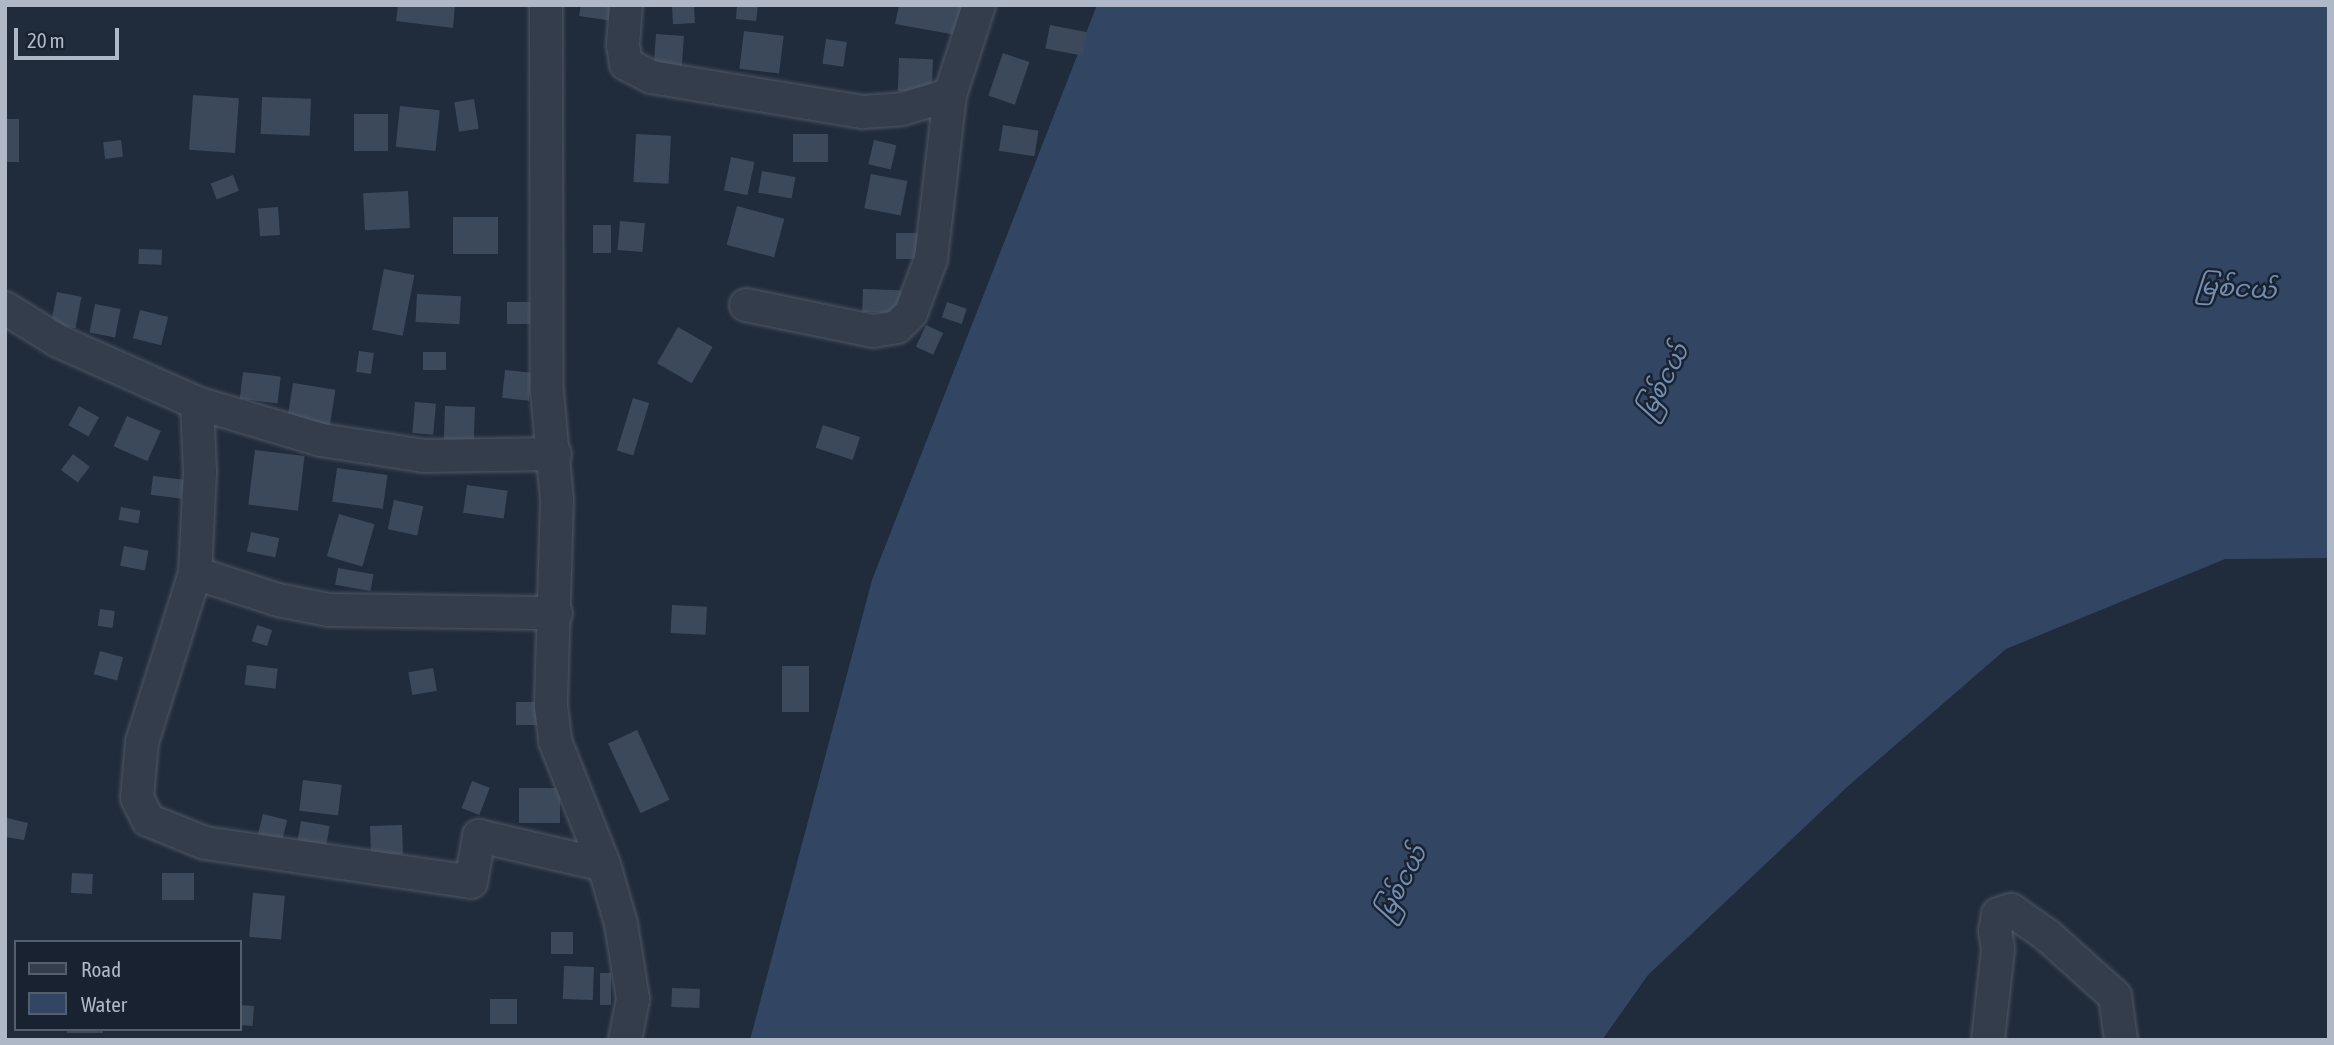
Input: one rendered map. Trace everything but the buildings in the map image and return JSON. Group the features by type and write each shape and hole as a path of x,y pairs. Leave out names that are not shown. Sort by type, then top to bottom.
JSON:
{"street":[{"path":"546,5 547,391 555,454 556,612 551,706 555,741 604,864 621,924 633,999 625,1040"},
{"path":"626,5 623,44 626,64 650,78 863,112 902,109 950,95"},
{"path":"746,304 873,331 897,327 911,313 931,259 950,95 979,5"},
{"path":"5,308 58,341 197,403 321,440 425,456 555,454"},
{"path":"197,403 200,472 195,573 142,742 137,798 148,820 205,843 471,882 479,836 604,864"},
{"path":"195,573 278,600 329,610 556,612"},
{"path":"1988,1040 1998,950 1995,931 1998,914 2011,910 2047,935 2115,996 2121,1040"}],"water":[{"name":"မြစ်ငယ်","path":"1097,5 2329,5 2329,558 2225,559 2006,649 1847,787 1648,975 1602,1040 750,1040 872,580"}]}
